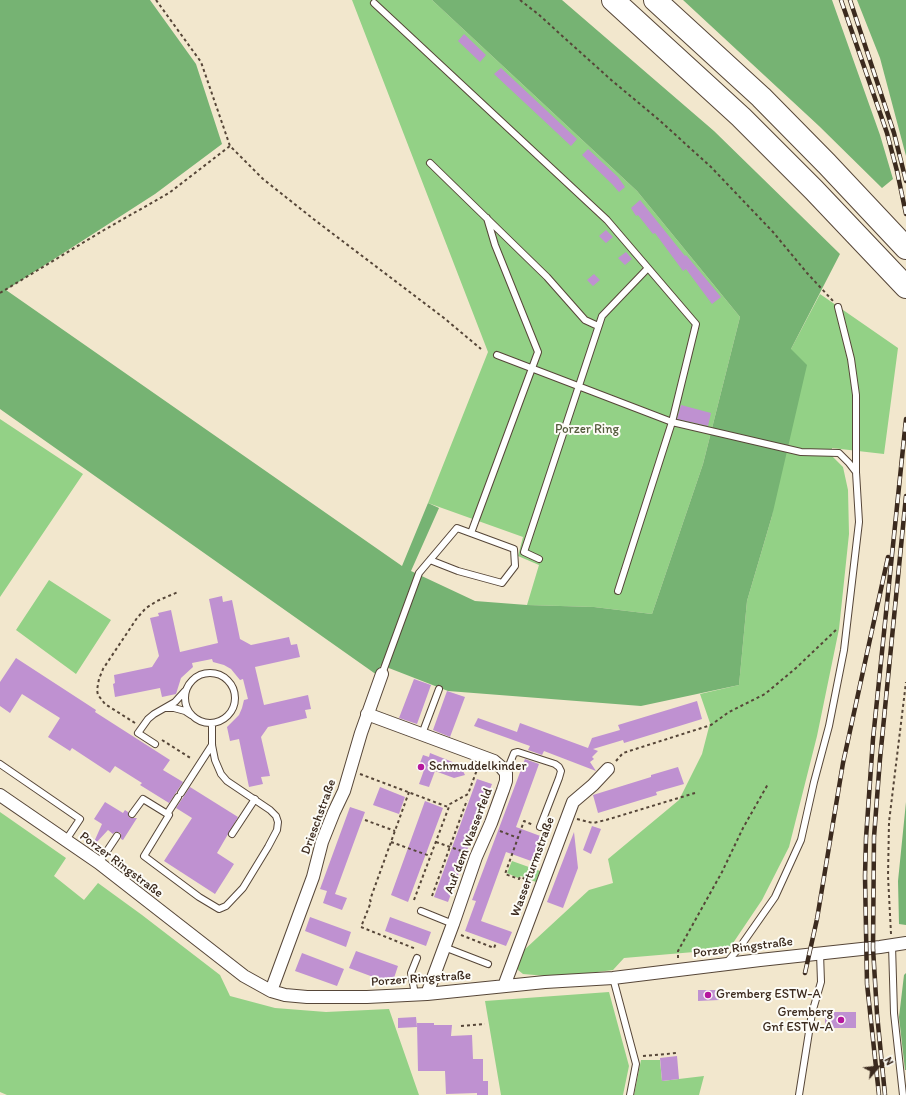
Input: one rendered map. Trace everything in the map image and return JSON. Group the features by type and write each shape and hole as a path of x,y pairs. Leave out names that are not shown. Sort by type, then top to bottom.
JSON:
{"highway":[{"path":"613,0 741,117 814,190 906,287"},
{"path":"654,0 761,97 906,248"}],"street":[{"name":"Drieschstraße","path":"271,991 313,877 322,842 344,791 367,714 382,674"},
{"path":"367,714 494,761 506,773"},
{"name":"Wasserturmstraße","path":"504,986 573,802 593,785 608,769"},
{"name":"Auf dem Wasserfeld","path":"421,994 442,953 452,928 476,857 489,827 506,780 506,773"},
{"name":"Porzer Ringstraße","path":"0,795 99,863 244,976 271,991 285,995 307,997 367,997 613,978 906,943"}],"lane":[{"path":"374,3 607,220 696,324 672,422 618,592"},
{"path":"430,163 547,277 585,320 598,326"},
{"path":"471,533 538,352 495,245 487,218"},
{"path":"539,559 524,552 598,326 602,316 648,268"},
{"path":"726,964 740,947 775,897 801,840 814,782 830,726 844,650 859,522 856,472 856,396 851,359 838,307"},
{"path":"497,354 672,422 802,452 839,453 856,472"},
{"path":"382,674 401,620 420,573 430,560 457,528 514,549 515,566 502,583 458,571 430,560"},
{"path":"155,744 138,733 148,719 154,714 175,702 196,676 203,673 212,672 220,674 232,685 235,693 233,709 228,716 220,721 212,723 206,723 184,711 174,708 165,708"},
{"path":"422,734 439,689"},
{"path":"186,690 186,705 194,717"},
{"path":"132,814 143,799 169,815 144,856 199,897 219,909 226,906 243,888 268,847 277,830 278,822 276,816 255,799 227,781 221,774 215,760 212,745 212,723"},
{"path":"166,814 212,745"},
{"path":"506,773 514,753 518,752 555,764 559,767 559,778 540,827"},
{"path":"0,764 80,819 66,840"},
{"path":"232,834 255,799"},
{"path":"99,863 117,836"},
{"path":"421,911 452,928"},
{"path":"892,945 894,1013 903,1095"},
{"path":"442,953 488,964"},
{"path":"799,1095 812,1013 821,982 820,953"},
{"path":"417,958 411,973 421,994"},
{"path":"613,978 636,1064 630,1095"}],"path":[{"path":"156,0 201,62 230,146 269,184 316,222 444,318 481,349"},
{"path":"520,0 538,14 711,167 772,232 838,307"},
{"path":"0,293 104,230 169,193 230,146"},
{"path":"178,592 157,600 146,608 137,618 103,670 99,679 97,690 98,695 106,704 199,764"},
{"path":"608,769 623,753 711,725 729,712 765,694 796,668 847,619"},
{"path":"892,945 888,876 889,822 906,682"},
{"path":"414,900 448,807 450,804 468,794 482,757"},
{"path":"350,770 448,807"},
{"path":"677,970 678,951 768,784"},
{"path":"361,928 409,792"},
{"path":"567,817 593,823 695,793"},
{"path":"432,896 467,800"},
{"path":"365,820 395,831"},
{"path":"540,827 524,821 505,874 519,879 520,877 541,885"},
{"path":"489,827 518,838"},
{"path":"391,842 430,856"},
{"path":"436,842 476,857"},
{"path":"357,927 442,953"},
{"path":"452,928 474,940 494,948 496,943"},
{"path":"474,940 476,936"},
{"path":"461,1026 485,1024"},
{"path":"634,1058 677,1054"}],"green space":[{"path":"0,0 150,0 196,64 222,144 155,194 6,290 402,566 428,503 439,508 411,571 475,601 527,605 594,607 652,614 703,464 740,317 637,191 432,0 562,0 714,131 840,254 791,349 807,365 772,516 747,601 739,685 641,706 448,691 381,665 377,675 0,409"},
{"name":"Porzer Ring","path":"352,0 432,0 637,191 740,317 703,464 652,614 594,607 527,605 539,565 518,556 523,537 428,503 488,352"},
{"path":"683,0 832,0 880,135 893,179 882,188 819,126"},
{"path":"857,0 906,0 906,156 880,58"},
{"path":"820,294 898,348 884,454 832,448 832,456 843,467 848,490 849,534 839,629 817,736 789,847 762,900 729,949 624,958 613,970 558,977 523,974 518,970 518,963 523,951 589,890 613,883 608,859 679,800 702,754 710,723 700,694 739,685 747,601 772,516 791,349"},
{"path":"0,419 83,474 0,597"},
{"path":"49,580 111,620 76,674 16,630"},
{"path":"906,802 906,925 899,924 898,881"},
{"path":"0,812 66,858 54,876 84,900 98,883 220,975 230,996 275,1008 326,1012 389,1009 419,1095 7,1095 0,1092"},
{"path":"512,861 540,871 536,882 521,876 518,878 507,873"},
{"path":"906,973 905,1070 899,1017 904,975"},
{"path":"609,992 629,1066 623,1095 501,1095 485,1001"},
{"path":"641,1060 660,1060 662,1081 704,1076 699,1095 634,1095"}],"building":[{"path":"464,34 486,55 480,62 458,41"},
{"path":"501,68 577,139 571,146 494,74"},
{"path":"588,149 618,177 625,187 619,192 582,155"},
{"path":"640,200 685,256 686,255 721,297 712,304 686,269 683,271 655,233 653,234 638,215 636,216 631,208"},
{"path":"606,230 613,237 606,243 599,236"},
{"path":"626,252 632,259 625,265 618,258"},
{"path":"594,274 600,280 593,286 587,280"},
{"path":"681,405 711,413 708,426 677,419"},
{"path":"222,596 223,602 232,600 240,639 251,645 289,637 291,645 297,644 300,657 255,667 264,705 308,695 311,709 305,710 307,718 268,727 261,737 270,776 261,777 263,784 249,787 239,739 230,741 227,727 239,715 244,700 248,699 243,679 240,680 231,669 213,662 212,659 192,663 193,667 181,678 176,694 162,697 160,688 115,697 113,684 115,683 114,675 152,667 159,656 150,618 159,616 158,613 171,610 180,652 218,643 209,599"},
{"path":"16,658 96,710 95,712 170,760 163,770 183,782 169,803 140,785 142,783 115,766 110,773 72,748 70,751 48,737 60,718 22,694 10,713 0,706 0,682"},
{"path":"414,679 431,685 417,724 399,718"},
{"path":"447,691 465,697 450,737 433,730"},
{"path":"697,701 702,719 624,743 623,740 593,749 598,751 592,757 594,759 590,762 596,771 544,751 542,755 528,750 530,746 474,726 478,718 517,732 520,723 588,748 592,738 620,730 618,725"},
{"path":"430,753 460,765 465,775 454,778 435,771 429,787 419,784 424,770 418,768 423,755 429,757"},
{"path":"525,759 539,764 516,827 543,837 534,862 506,852 481,921 512,932 506,946 465,931 476,901 472,900"},
{"path":"678,767 684,784 656,792 657,795 598,813 593,795"},
{"path":"477,779 492,784 448,902 434,897"},
{"path":"190,787 238,817 217,853 234,864 215,894 164,861 192,818 176,808"},
{"path":"380,787 405,797 399,814 373,805"},
{"path":"425,801 443,808 408,902 391,895"},
{"path":"105,802 123,813 125,810 128,812 130,818 137,818 123,840 121,839 121,834 119,832 115,832 113,834 108,830 96,843 94,842 102,824 94,819"},
{"path":"350,807 365,812 335,894 347,898 342,910 323,903 327,891 320,889"},
{"path":"592,826 601,829 591,854 583,850"},
{"path":"574,832 578,868 563,908 547,902"},
{"path":"310,917 351,932 346,947 305,931"},
{"path":"390,917 431,932 426,946 385,931"},
{"path":"356,951 398,966 392,984 349,968"},
{"path":"302,953 344,969 337,986 295,971"},
{"name":"Gremberg ESTW-A","path":"698,990 718,990 719,1000 698,1001"},
{"name":"Gremberg Gnf ESTW-A","path":"825,1012 856,1012 856,1028 825,1028"},
{"path":"416,1017 417,1027 398,1028 398,1018"},
{"path":"417,1023 452,1025 451,1036 472,1035 473,1059 483,1059 483,1081 488,1081 488,1095 477,1095 477,1093 446,1094 445,1071 418,1071"},
{"path":"677,1056 679,1079 662,1081 660,1058"}],"railway":[{"path":"841,0 887,133 906,214"},
{"path":"850,0 894,133 906,181"},
{"path":"879,1095 867,984 865,876 866,838 873,739 906,419"},
{"path":"885,1095 877,1014 873,948 874,837 880,759 906,496"},
{"path":"805,973 817,919 843,763 888,557"}],"place":[{"name":"Schmuddelkinder","path":"421,767"},
{"name":"Gremberg ESTW-A","path":"708,995"},
{"name":"Gremberg Gnf ESTW-A","path":"841,1020"}]}
